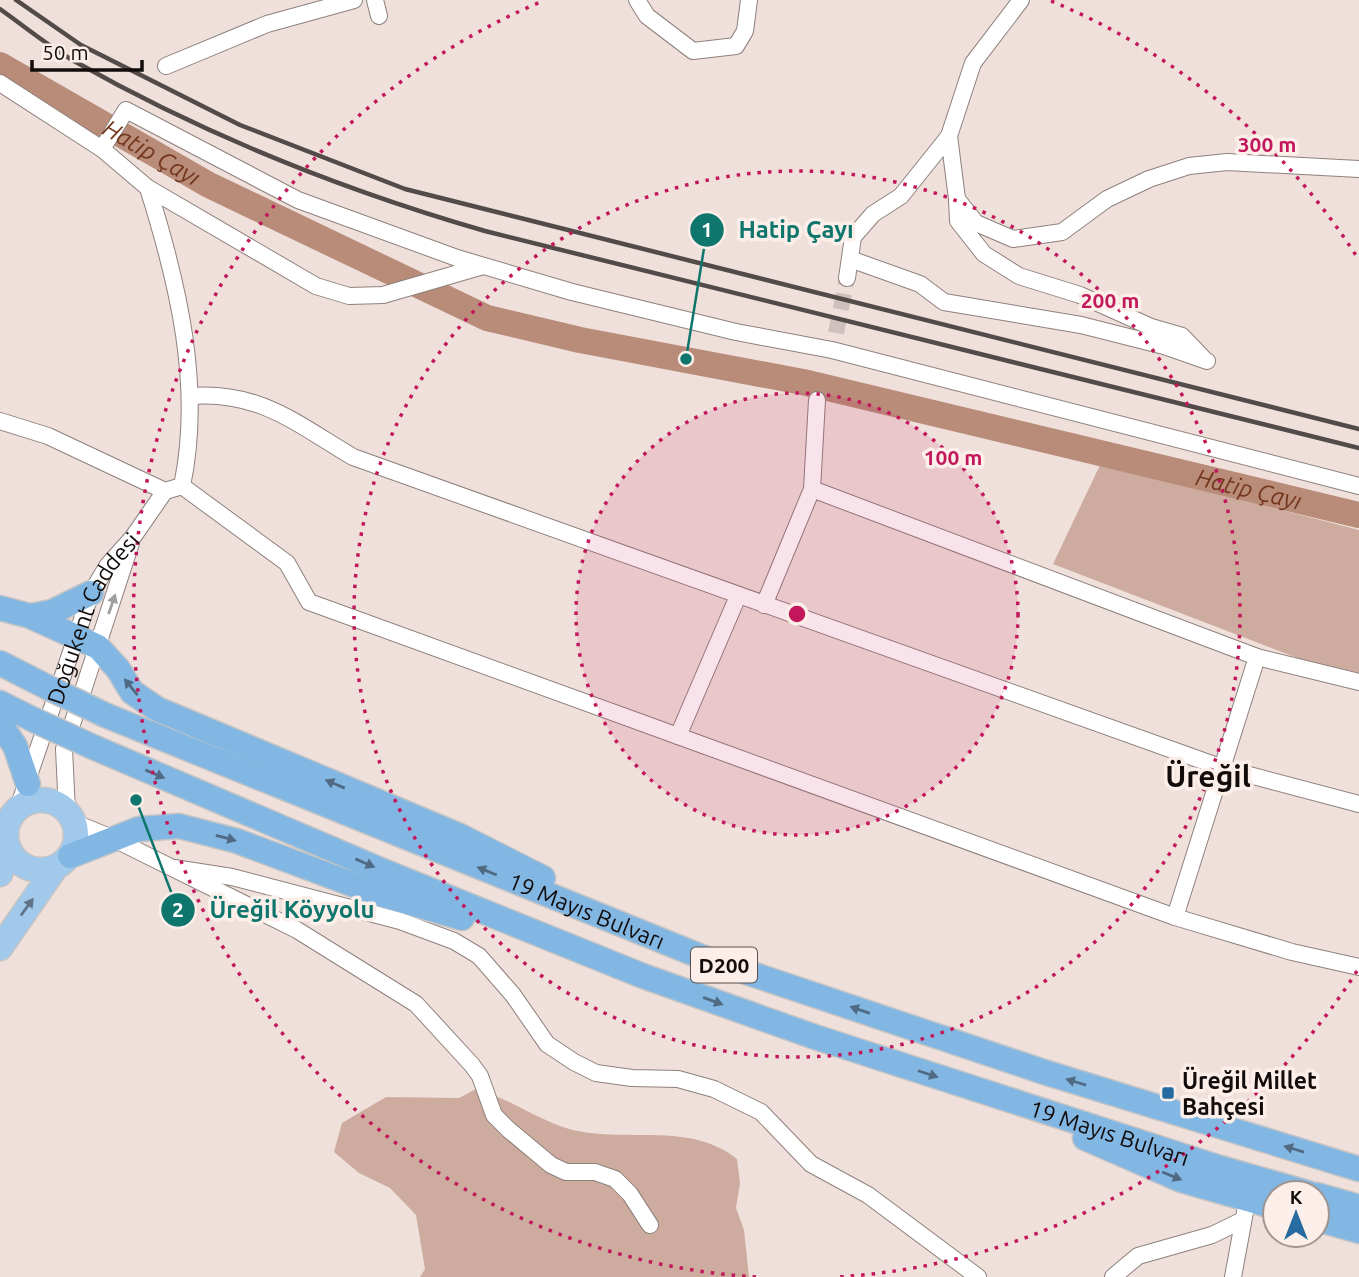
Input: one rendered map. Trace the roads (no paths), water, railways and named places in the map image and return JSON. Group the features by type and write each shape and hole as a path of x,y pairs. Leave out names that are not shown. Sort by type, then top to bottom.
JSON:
{"highway":[{"path":"30,616 52,612 91,593"},
{"path":"0,608 30,616 87,642 118,669 132,692 157,709 460,836 707,959"},
{"name":"19 Mayıs Bulvarı","path":"0,663 106,715 707,959 1044,1072 1359,1169"},
{"name":"19 Mayıs Bulvarı","path":"0,703 93,747 383,871 643,976 815,1037 1261,1180"},
{"path":"0,723 15,746 28,784"},
{"path":"63,861 112,838 139,829 178,825 237,841 376,893 643,976"},
{"path":"1023,1104 1098,1145 1245,1210 1261,1208"},
{"path":"1331,1199 1359,1207"},
{"path":"1331,1223 1359,1231"}],"main road":[{"path":"0,874 9,850 7,827 17,810 36,801 58,805 70,817 75,845 0,948"},
{"path":"9,850 24,866 45,870 63,861"}],"street":[{"path":"166,66 267,24 354,0"},
{"path":"374,0 379,16"},
{"path":"637,0 647,16 693,51 736,46 745,31 749,0"},
{"path":"847,278 853,237 873,214 901,196 949,136 974,63 1021,0"},
{"path":"0,83 105,142 148,188 316,286 349,296 383,295 483,266"},
{"path":"105,142 125,110 298,200 483,266 648,311 832,350 1359,486"},
{"path":"850,259 920,284 944,302 1081,325 1164,345 1207,361 1182,336 1150,327 1080,295 1019,276 984,254 958,221 949,136"},
{"path":"957,200 976,223 1013,239 1062,232 1107,199 1149,179 1189,166 1227,162 1359,169"},
{"path":"148,188 167,250 191,396 190,447 182,486"},
{"path":"832,350 836,333"},
{"path":"191,396 218,394 260,403 353,457 1223,768 1359,804"},
{"path":"764,605 812,489 817,400"},
{"path":"0,421 48,436 165,491"},
{"path":"133,537 165,491 182,486"},
{"path":"182,486 287,563 309,603 1175,917 1292,952 1359,967"},
{"path":"812,489 1257,657 1359,682"},
{"name":"Doğukent Caddesi","path":"70,817 64,749 87,642 91,593 108,565 133,537"},
{"name":"Doğukent Caddesi","path":"17,810 133,537"},
{"path":"678,736 738,596"},
{"path":"1175,917 1257,657"},
{"path":"70,817 298,930 416,1004 472,1065 480,1076 494,1115 509,1130 551,1165 566,1172 595,1172 615,1179 630,1194 650,1225"},
{"path":"174,868 245,880 401,921 454,941 480,956 513,995 547,1044 574,1062 596,1073 632,1078 678,1079 714,1089 761,1112 811,1164 868,1195 978,1277"},
{"path":"1113,1277 1138,1256 1212,1235 1245,1210"},
{"path":"1233,1277 1245,1210"}],"waterway":[{"name":"Hatip Çayı","path":"0,65 209,185 487,318 580,340 803,382 1359,515"}],"tunnel":[{"path":"836,333 847,278"}],"railway":[{"path":"16,0 81,45 240,125 405,189 1359,429"},
{"path":"0,9 74,61 173,113 275,158 432,215 485,231 1359,448"}],"place":[{"name":"Hatip Çayı","path":"686,359"},
{"name":"Üreğil Köyyolu","path":"136,800"},
{"name":"Üreğil Millet Bahçesi","path":"1168,1093"}],"district":[{"name":"Üreğil","path":"1208,776"}]}
